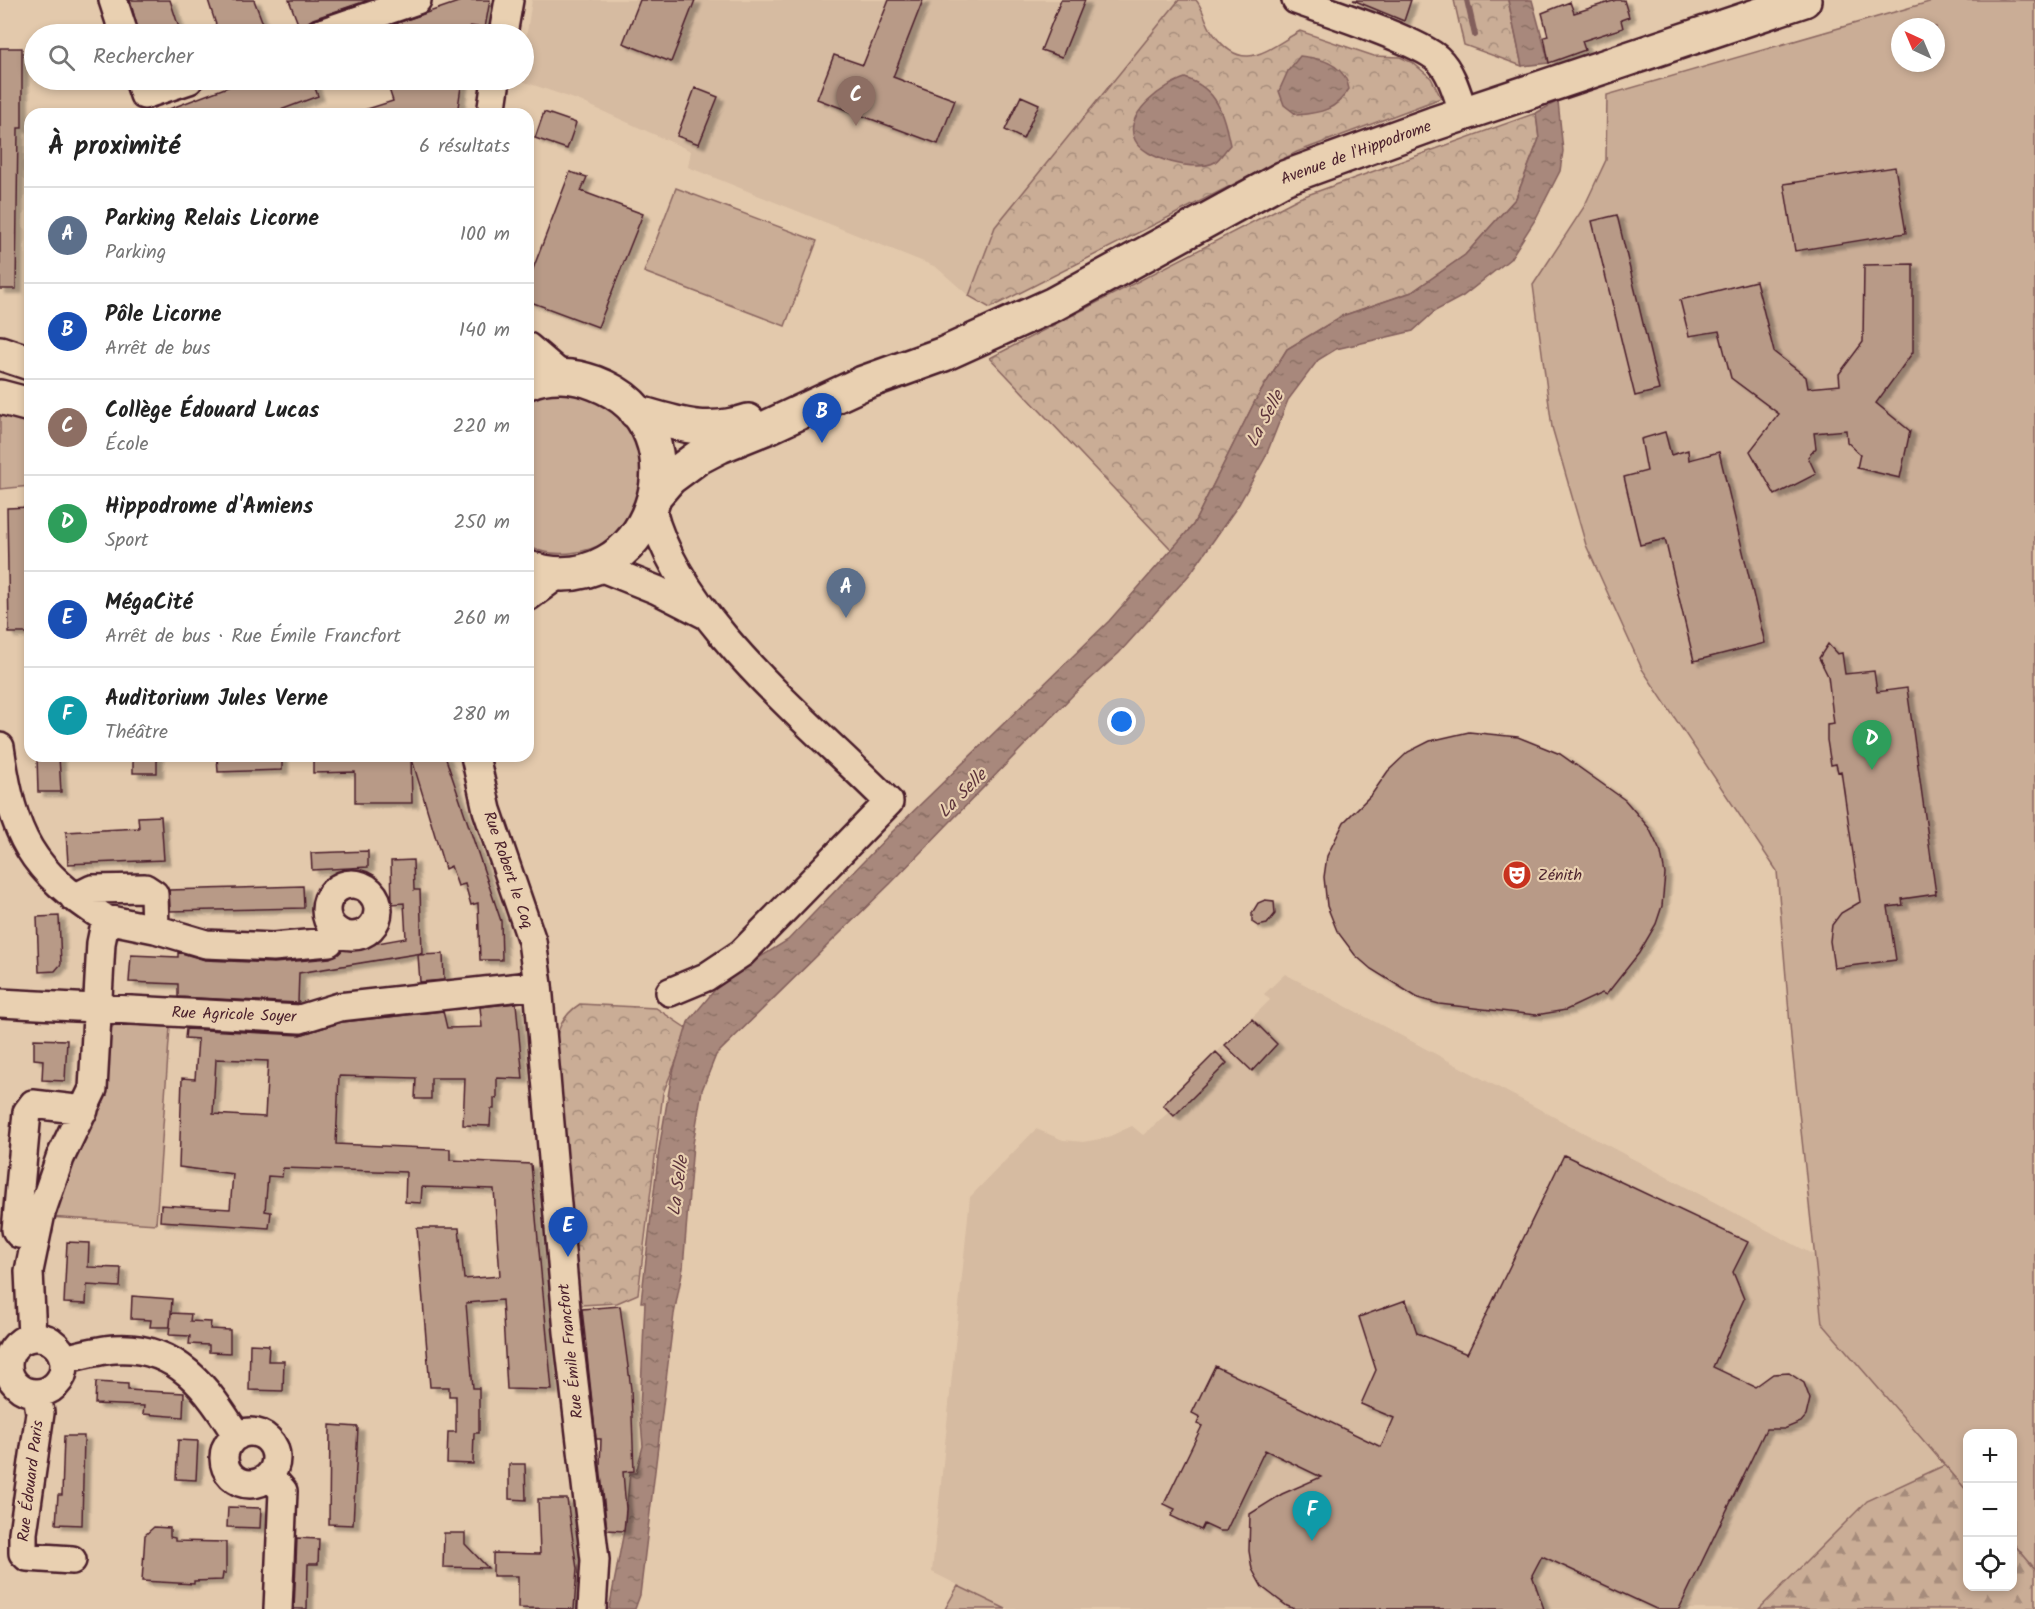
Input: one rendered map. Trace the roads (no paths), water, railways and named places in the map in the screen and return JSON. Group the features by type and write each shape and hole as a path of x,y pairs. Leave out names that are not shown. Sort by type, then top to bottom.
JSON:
{"main road":[{"name":"Avenue de l'Hippodrome","path":"543,571 597,566 615,557 630,544 670,478 697,458 831,397 944,354 1054,304 1284,178 1569,79 1759,6 1804,0"},
{"path":"0,353 24,361"},
{"path":"534,381 562,376 583,379 603,386 621,397 636,412 648,430 655,450 658,471 654,501"},
{"path":"0,397 24,403"},
{"name":"Avenue de l'Hippodrome","path":"636,412 683,426 709,429 731,426 831,397"}],"street":[{"path":"113,0 121,24"},
{"path":"347,24 417,0"},
{"path":"505,24 509,0"},
{"path":"1296,0 1408,43 1438,59 1450,79 1464,114"},
{"path":"142,90 144,95 159,90"},
{"path":"492,108 495,90"},
{"path":"534,352 562,376"},
{"path":"654,501 657,532 705,615 772,687 889,802 742,953 706,977 670,992"},
{"path":"597,566 657,590 705,615"},
{"path":"534,587 543,571"},
{"path":"0,747 14,815 30,852 45,872 74,898 106,919 155,929 206,944 273,947 329,942 337,932"},
{"name":"Rue Robert le Coq","path":"475,762 487,810 532,940 538,985"},
{"path":"74,898 92,889 145,888 154,894 155,929"},
{"path":"32,1337 29,1271 36,1236 60,1158 93,1089 101,943 106,919"},
{"name":"Rue Agricole Soyer","path":"0,1003 97,1006 300,1019 339,1007 538,985"},
{"name":"Rue Émile Francfort","path":"538,985 568,1332 595,1560 592,1609"},
{"path":"36,1236 19,1234 15,1230 27,1112 33,1104 84,1110"},
{"path":"32,1337 46,1338 58,1346 64,1359 63,1375 53,1388 37,1393 26,1391 5,1377 12,1351 20,1341 32,1337"},
{"path":"64,1359 113,1349 139,1349 168,1359 195,1377 237,1436"},
{"name":"Rue Édouard Paris","path":"37,1393 40,1413 23,1533 23,1553 27,1557 72,1560"},
{"path":"253,1432 268,1438 276,1453 274,1469 270,1476 254,1484 237,1481 230,1475 224,1458 230,1442 237,1436 253,1432"},
{"path":"270,1476 283,1491 278,1609"}],"water":[{"path":"1508,0 1532,0 1549,63 1522,66"},
{"path":"1300,56 1325,61 1343,74 1349,89 1339,102 1321,111 1297,115 1284,105 1279,91 1288,71"},
{"path":"1185,78 1205,89 1212,96 1221,113 1227,133 1230,145 1217,161 1207,165 1184,165 1160,158 1140,147 1135,140 1133,130 1135,120 1148,101 1157,93"},
{"name":"La Selle","path":"1558,101 1563,151 1560,171 1535,220 1510,259 1463,296 1435,311 1413,331 1336,349 1318,360 1288,400 1265,458 1239,504 1190,574 1119,653 1073,695 891,883 716,1055 702,1090 693,1144 683,1268 674,1314 640,1595 635,1609 609,1609 624,1531 630,1473 636,1473 643,1446 640,1411 645,1302 641,1302 659,1149 671,1079 688,1022 723,980 788,940 891,833 1109,621 1193,525 1255,401 1287,349 1342,316 1412,292 1465,255 1516,198 1539,139 1536,113"}],"waterway":[{"path":"1467,0 1475,35"}],"place":[{"name":"Collège Édouard Lucas","path":"856,126"},
{"name":"Pôle Licorne","path":"822,443"},
{"name":"Parking Relais Licorne","path":"846,618"},
{"name":"Hippodrome d'Amiens","path":"1872,770"},
{"name":"Zénith","path":"1517,875"},
{"name":"MégaCité","path":"568,1257"},
{"name":"Auditorium Jules Verne","path":"1312,1541"}]}
